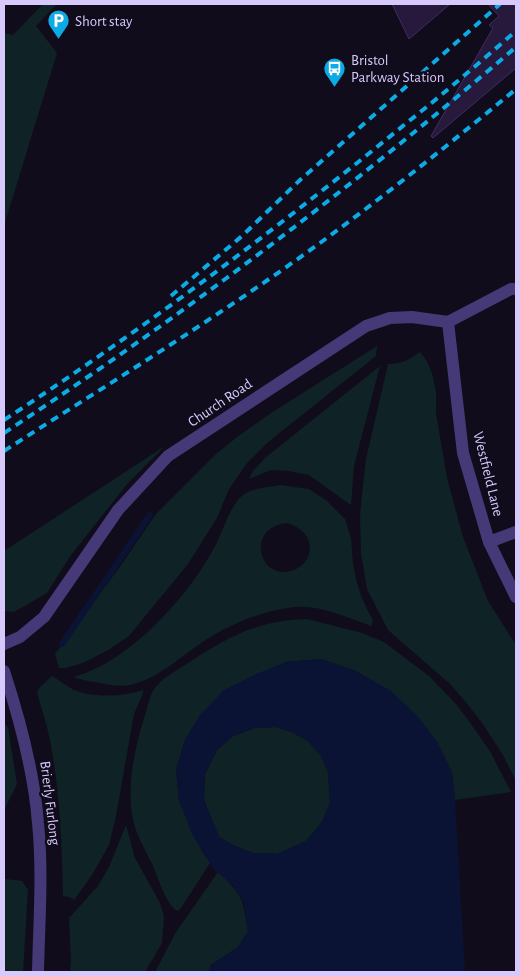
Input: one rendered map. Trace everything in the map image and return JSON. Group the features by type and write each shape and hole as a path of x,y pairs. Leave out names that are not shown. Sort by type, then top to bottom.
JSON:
{"street":[{"path":"448,322 511,289 516,289"},
{"name":"Church Road","path":"4,644 20,637 44,616 118,510 168,456 366,326 390,318 412,317 448,322"},
{"name":"Westfield Lane","path":"448,322 462,453 489,542 516,597"},
{"path":"489,542 516,532"},
{"name":"Brierly Furlong","path":"4,670 26,751 37,809 41,875 38,972"}],"green space":[{"path":"43,4 57,4 36,26 57,53 4,226 4,33 13,35"},
{"path":"377,346 376,356 267,443 247,463 229,489 217,518 188,564 129,636 110,649 83,663 59,668 55,654 119,568 156,514 215,455 237,437 271,413"},
{"path":"420,352 427,361 432,373 436,391 436,413 447,478 463,537 488,601 516,645 516,781 503,755 465,701 450,684 388,630 367,589 361,553 360,517 366,459 388,364 405,361"},
{"path":"380,366 354,466 351,505 309,475 271,470 249,479 253,471 265,458"},
{"path":"165,446 128,483 71,555 47,593 14,612 4,611 4,551"},
{"path":"280,485 309,489 327,501 345,519 351,538 356,579 361,596 373,621 371,626 324,610 294,607 241,621 202,642 162,671 141,682 119,686 74,677 95,669 116,657 136,642 173,607 203,567 217,542 230,512 243,495 261,488","holes":["287,523 306,535 310,551 307,560 299,568 280,572 271,568 264,561 261,552 262,542 266,533 274,527"]},
{"path":"307,619 362,633 384,642 429,676 457,705 471,724 491,753 511,792 455,800 452,772 356,671 321,659 286,662 201,714 185,740 176,770 179,800 202,851 210,863 178,911 170,903 163,891 137,832 131,807 131,779 135,752 149,700 161,681 200,655 229,639 243,632 272,623"},
{"path":"52,676 72,689 88,694 107,696 143,690 134,714 109,845 92,875 74,900 63,896 56,779 49,734 37,692"},
{"path":"4,724 8,727 17,784 4,810"},
{"path":"276,727 292,732 308,741 321,756 328,772 330,803 322,822 306,841 277,854 253,853 219,837 204,800 205,774 217,750 233,736 255,728"},
{"path":"126,825 135,858 160,903 164,916 162,943 145,972 70,972 69,918 98,886 109,867"},
{"path":"218,872 233,886 241,898 245,912 248,931 238,947 211,965 208,972 155,972 176,932"},
{"path":"5,879 22,881 28,890 23,972 4,972"}],"water":[{"path":"321,659 356,671 391,691 419,718 438,743 452,772 465,972 208,972 211,965 238,947 248,931 244,903 234,886 214,869 192,834 179,800 176,770 185,740 201,714 224,690 286,662","holes":["276,727 292,732 308,741 321,756 328,772 330,803 322,822 306,841 277,854 253,853 219,837 204,800 205,774 217,750 233,736 255,728"]}],"building":[{"path":"392,4 450,4 409,39"},
{"path":"488,4 516,4 516,68 433,138 431,136 493,28 489,25 499,16"}],"waterway":[{"path":"62,644 150,515"}],"railway":[{"path":"171,296 242,236 300,180 500,4"},
{"path":"4,420 108,350 261,238 423,110 516,31"},
{"path":"4,433 137,343 266,248 393,150 516,47"},
{"path":"4,451 164,349 281,270 395,187 516,89"}],"place":[{"name":"Short stay","path":"59,40"},
{"name":"Bristol Parkway Station","path":"335,88"}]}
